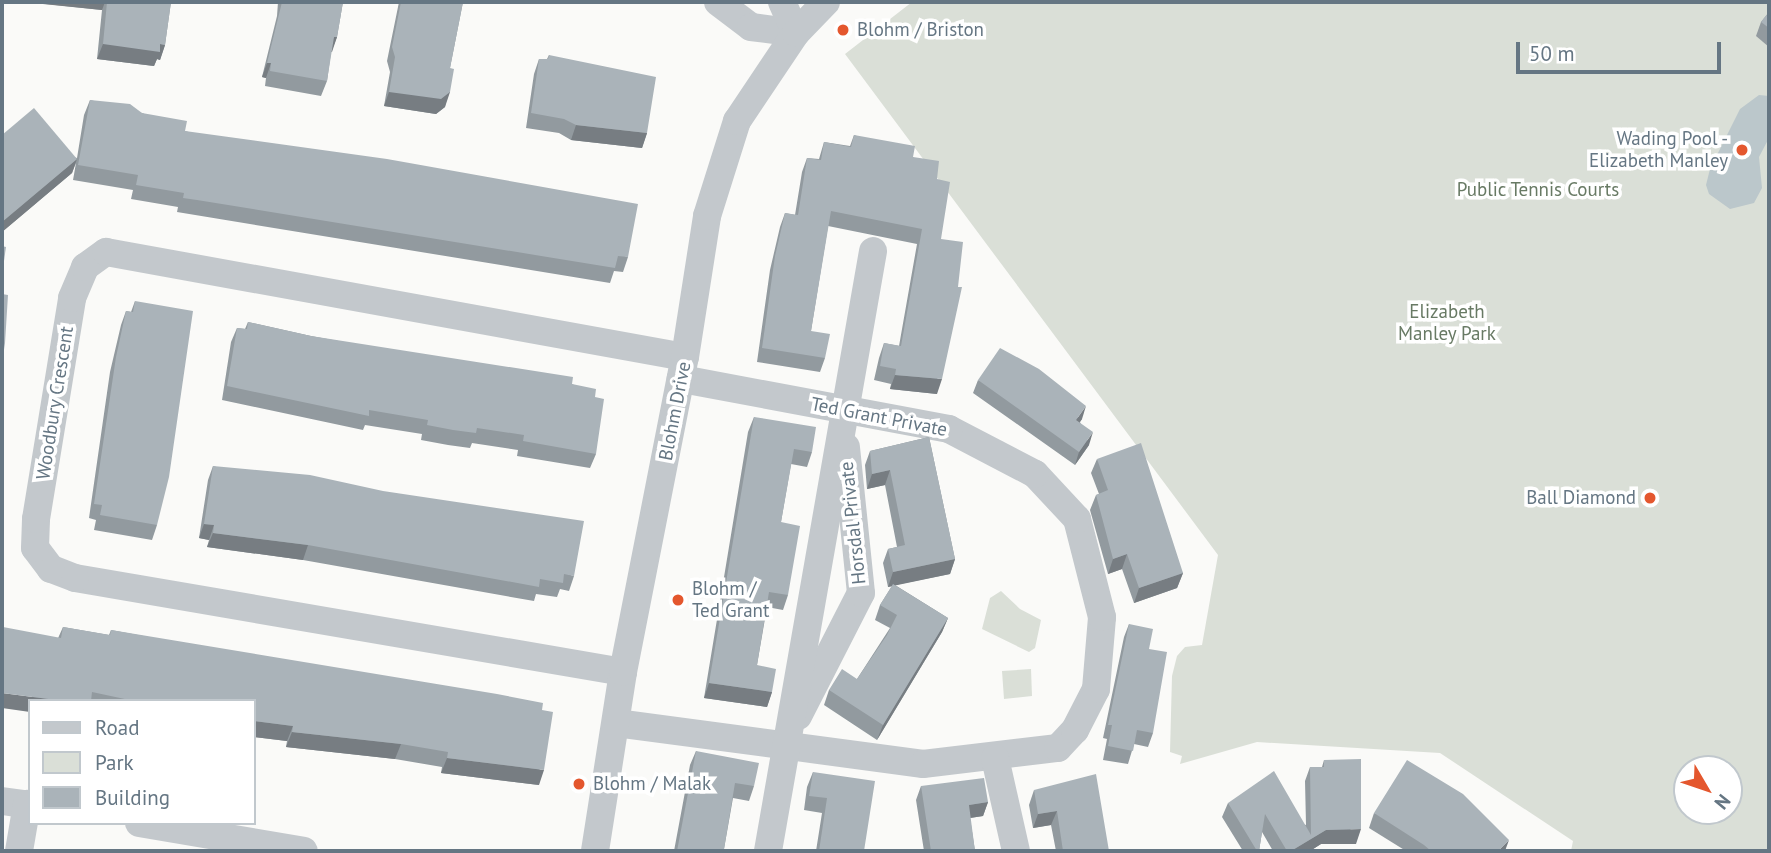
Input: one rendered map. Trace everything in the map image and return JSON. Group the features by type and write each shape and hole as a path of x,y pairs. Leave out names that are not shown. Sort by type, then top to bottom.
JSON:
{"street":[{"path":"718,2 751,27 796,33"},
{"path":"782,2 796,33"},
{"name":"Blohm Drive","path":"595,851 623,672 683,368 706,216 737,121 796,33 826,2"},
{"name":"Horsdal Private","path":"768,851 842,409 873,251"},
{"name":"Woodbury Crescent","path":"623,672 75,578 51,569 35,548 37,519 72,298 85,267 106,252 683,368"},
{"name":"Ted Grant Private","path":"616,723 923,764 995,758 1058,748 1075,730 1096,689 1102,617 1077,519 1035,474 949,429 842,409 683,368"},
{"name":"Horsdal Private","path":"784,744 861,593 842,409"},
{"path":"995,758 1016,851"},
{"path":"19,803 19,851"},
{"path":"151,825 304,851"}],"green space":[{"name":"Elizabeth Manley Park","path":"912,2 1769,2 1769,851 1571,851 1573,841 1440,753 1257,742 1180,764 1182,756 1170,752 1172,676 1177,656 1185,647 1202,645 1218,555 845,54"},
{"path":"1001,591 1020,609 1041,620 1035,648 1029,652 982,629 990,598"},
{"path":"1031,669 1032,696 1004,699 1002,671"}],"shaded area":[{"name":"Wading Pool - Elizabeth Manley","path":"1759,95 1769,96 1769,138 1759,157 1762,188 1754,203 1730,209 1709,194 1706,185 1710,169 1740,109"}],"building":[{"path":"107,2 171,2 165,45 160,44 160,52 103,44"},
{"path":"282,2 343,2 327,81 270,71 271,63 267,63"},
{"path":"401,2 463,2 450,68 454,69 450,92 441,99 389,92 395,57 392,47"},
{"path":"1769,12 1769,28 1761,22"},
{"path":"549,55 656,77 647,133 576,125 564,119 531,113 539,59 548,59"},
{"path":"90,100 130,104 142,113 187,121 185,131 387,159 638,204 628,257 618,256 615,268 183,198 184,193 136,185 138,175 78,165"},
{"path":"34,108 77,159 2,222 2,135"},
{"path":"854,135 915,146 913,157 939,161 937,179 950,182 941,239 963,242 958,287 962,287 942,379 895,375 896,369 880,366 884,343 901,346 922,229 831,211 811,331 830,334 825,358 762,348 775,256 785,213 798,215 807,158 821,160 824,142 851,147"},
{"path":"2,246 6,247 2,275"},
{"path":"2,294 8,295 2,363"},
{"path":"135,301 193,311 169,477 157,525 100,515 102,505 94,504 116,357 126,311 133,312"},
{"path":"248,322 311,336 573,377 572,384 596,389 595,397 604,399 596,454 523,441 524,435 477,428 476,433 453,430 427,425 428,420 369,410 369,416 227,386 237,328 247,329"},
{"path":"1000,348 1039,369 1086,406 1076,420 1093,432 1079,452 978,380"},
{"path":"754,417 816,427 812,452 794,449 781,522 800,526 788,595 769,592 757,665 776,669 772,692 709,683"},
{"path":"929,437 955,559 893,572 888,549 905,545 890,470 872,474 870,451"},
{"path":"1141,443 1183,573 1139,588 1127,554 1113,559 1096,495 1108,490 1097,459"},
{"path":"213,466 310,475 383,491 584,521 574,576 564,574 563,583 540,579 539,587 308,545 213,533 214,525 204,524"},
{"path":"893,584 948,618 883,725 829,690 842,669 857,679 887,635 897,615 880,605"},
{"path":"1129,624 1153,629 1149,649 1167,652 1153,733 1137,730 1133,751 1108,746 1112,725 1108,725"},
{"path":"3,627 61,638 63,627 110,635 111,630 497,694 543,703 542,710 553,712 544,770 447,758 448,752 401,744 292,732 293,726 256,721 256,699 125,699 92,692 91,699 48,699 2,693"},
{"path":"696,751 759,763 754,786 735,783 724,849 734,851 677,851"},
{"path":"1361,759 1361,829 1326,830 1287,851 1265,814 1257,851 1228,803 1274,771 1311,835 1310,767 1324,767 1324,760"},
{"path":"1407,760 1463,794 1509,840 1498,851 1431,851 1374,813"},
{"path":"813,772 875,781 864,851 819,851 827,798 809,796"},
{"path":"1096,774 1109,851 1063,851 1057,811 1038,814 1034,790"},
{"path":"984,778 988,802 969,805 975,851 931,851 921,786"}],"place":[{"name":"Blohm / Briston","path":"843,30"},
{"name":"Wading Pool - Elizabeth Manley","path":"1742,150"},
{"name":"Ball Diamond","path":"1650,498"},
{"name":"Blohm / Ted Grant","path":"678,600"},
{"name":"Blohm / Malak","path":"579,784"}],"park label":[{"name":"Public Tennis Courts","path":"1538,190"}]}
